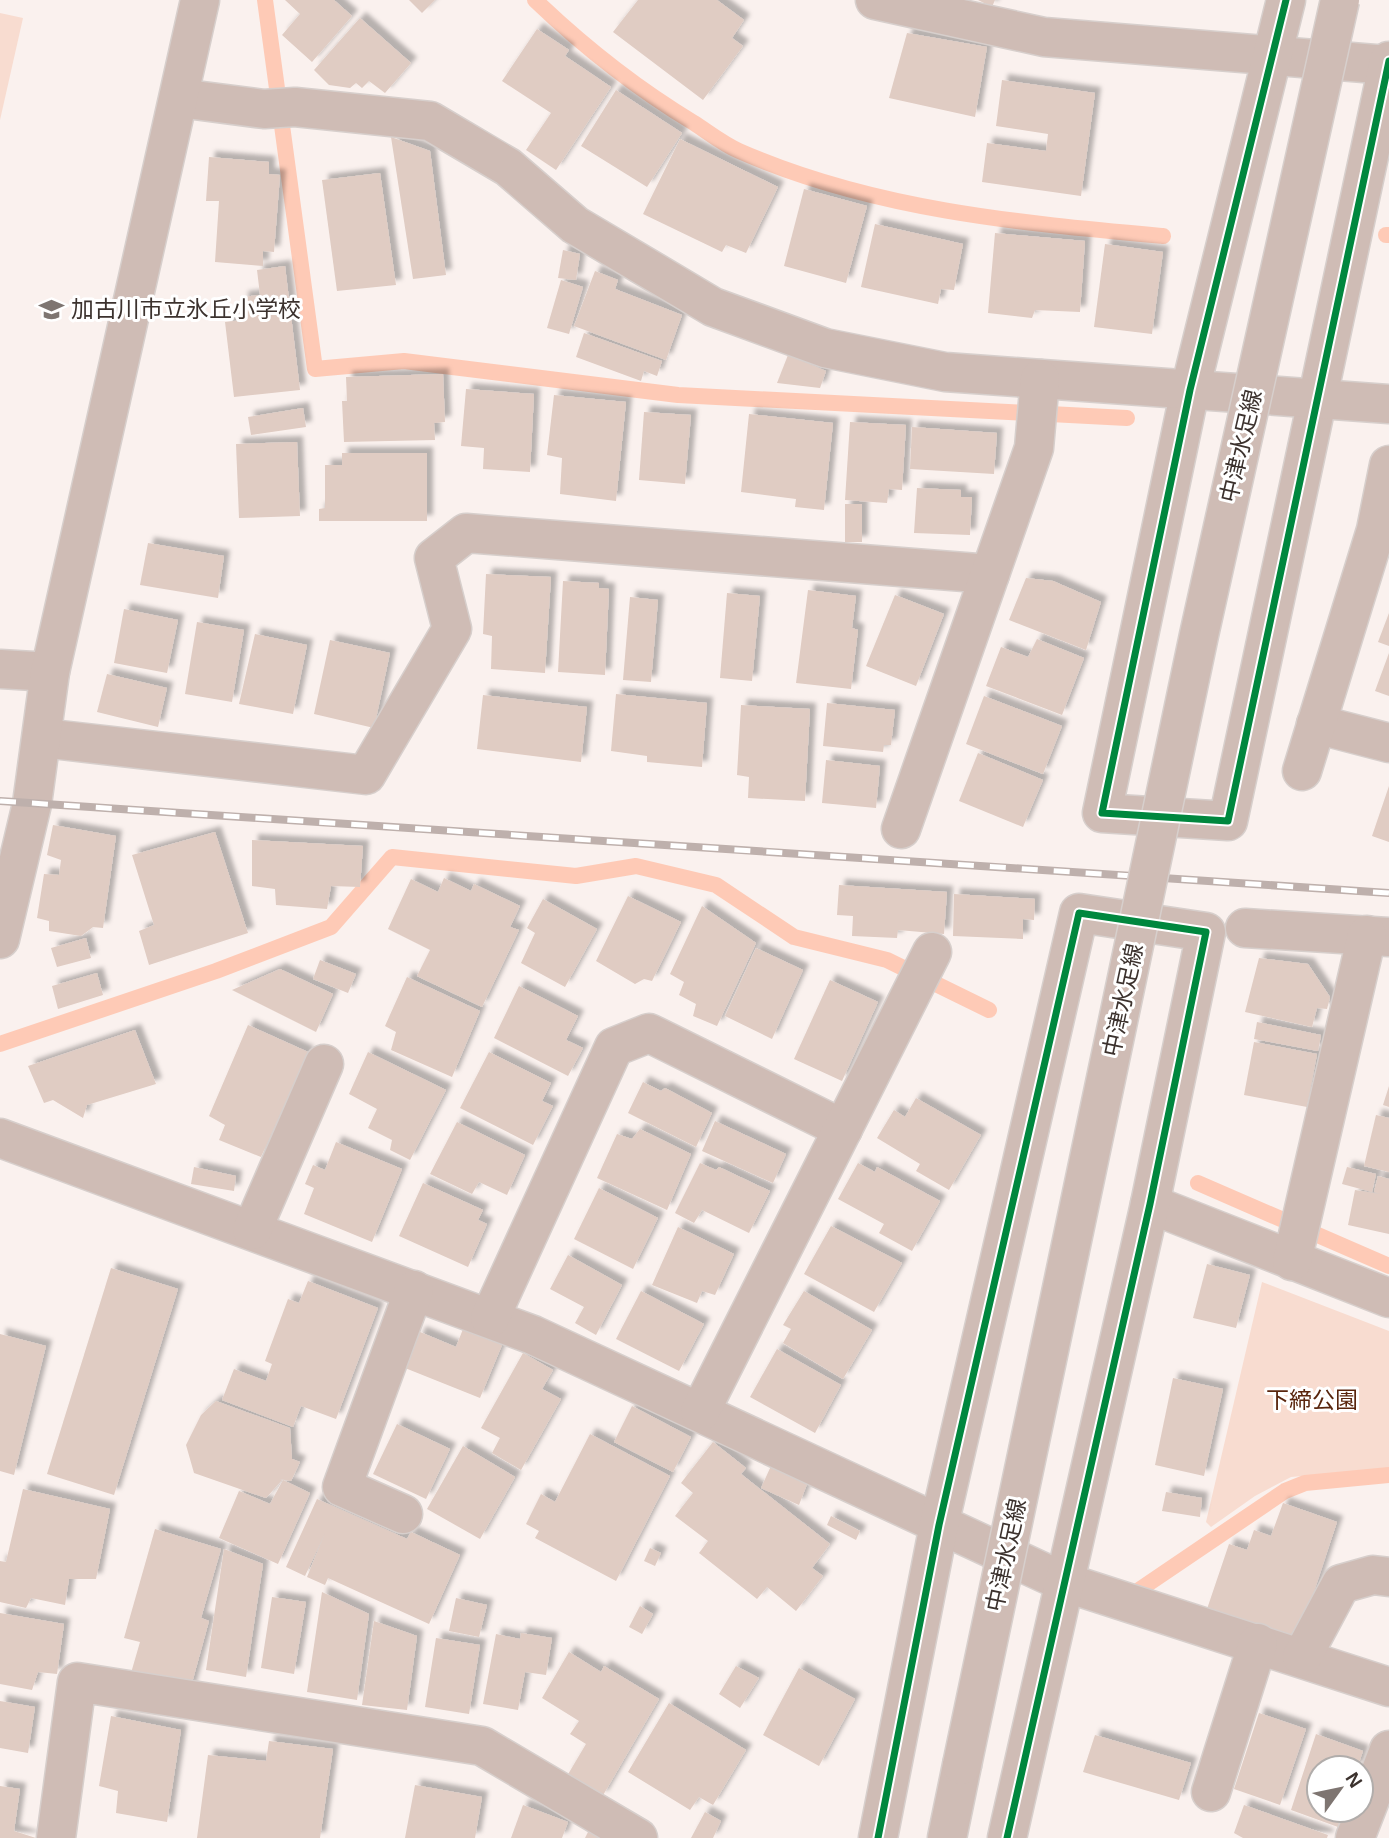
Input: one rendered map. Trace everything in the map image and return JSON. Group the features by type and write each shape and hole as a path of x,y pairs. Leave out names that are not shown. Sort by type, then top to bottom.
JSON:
{"street":[{"path":"0,939 13,825 43,738 50,672 200,0"},
{"path":"885,2 1044,37 1273,57 1389,64 1228,821 1102,813 1190,390 1273,57 1286,0"},
{"name":"中津水足線","path":"947,1838 1196,649 1340,0"},
{"path":"179,98 430,121 508,167 575,225 643,268 725,312 825,348 945,372 1040,384 1190,390 1389,404"},
{"path":"901,829 1034,448 1040,384"},
{"path":"1302,771 1383,498"},
{"path":"43,738 366,775 452,629 434,558 466,533 990,574"},
{"path":"0,669 50,672"},
{"path":"1316,724 1389,743"},
{"path":"878,1838 939,1525 1079,913 1206,932 1150,1204 1007,1838"},
{"path":"1245,928 1378,936 1292,1261"},
{"path":"700,1412 932,951"},
{"path":"490,1318 614,1047 649,1033 842,1129"},
{"path":"252,1230 324,1064"},
{"path":"0,1138 533,1335 1064,1582 1389,1687"},
{"path":"1150,1204 1389,1298"},
{"path":"403,1514 342,1487 414,1290"},
{"path":"1302,1657 1341,1584 1373,1575 1389,1577"},
{"path":"1211,1792 1258,1643"},
{"path":"56,1838 77,1682 482,1746 638,1838"},
{"path":"1355,1838 1389,1750"}],"green space":[{"path":"0,13 23,18 0,120"},
{"name":"下締公園","path":"1262,1282 1389,1331 1389,1468 1291,1477 1255,1496 1211,1527 1206,1522"}],"building":[{"path":"285,0 334,0 352,16 312,62 282,35 300,14"},
{"path":"409,0 435,0 422,13"},
{"path":"638,0 717,0 744,20 732,38 743,46 703,100 613,32"},
{"path":"978,0 995,0 992,7"},
{"path":"360,18 411,63 385,93 369,81 362,88 356,83 350,88 329,85 314,70"},
{"path":"537,29 569,50 565,56 611,87 556,170 526,150 551,113 502,81"},
{"path":"907,33 987,47 975,117 889,98"},
{"path":"1002,80 1095,93 1081,196 982,182 987,143 1046,151 1048,134 996,126"},
{"path":"616,90 682,133 647,187 581,146"},
{"path":"391,137 430,151 446,275 413,279"},
{"path":"680,139 778,187 746,253 726,245 722,252 643,214"},
{"path":"209,157 269,162 269,174 280,175 274,252 263,251 263,266 215,262 219,201 206,201"},
{"path":"380,173 396,285 337,291 322,180"},
{"path":"804,189 867,206 846,283 784,266"},
{"path":"875,224 963,244 954,290 941,289 938,304 861,287"},
{"path":"995,233 1085,241 1080,312 1035,310 1032,318 988,313"},
{"path":"1105,244 1163,252 1152,334 1094,327"},
{"path":"563,250 580,254 576,280 558,278"},
{"path":"285,266 300,390 234,397 225,322 244,320 242,297 260,295 257,270"},
{"path":"595,271 618,280 615,289 682,315 666,360 574,326"},
{"path":"561,280 583,287 569,334 547,328"},
{"path":"584,333 662,361 657,376 644,371 641,381 576,357"},
{"path":"788,355 826,371 820,388 777,383"},
{"path":"443,374 445,422 434,423 435,440 344,442 342,401 347,401 346,377"},
{"path":"466,389 534,394 530,472 483,469 484,448 461,446"},
{"path":"554,395 626,402 616,501 560,494 562,458 547,455"},
{"path":"303,408 306,427 251,435 248,417"},
{"path":"644,412 691,415 685,484 639,480"},
{"path":"749,414 833,423 824,510 795,507 796,499 741,492"},
{"path":"850,422 906,425 902,490 889,489 887,503 845,500"},
{"path":"912,427 997,433 994,474 910,469"},
{"path":"297,442 300,516 239,518 236,444"},
{"path":"342,453 427,453 427,521 319,521 319,509 325,508 325,465 342,465"},
{"path":"917,488 961,490 961,497 972,497 970,535 914,533"},
{"path":"845,504 862,504 862,542 845,542"},
{"path":"148,543 224,556 218,598 140,585"},
{"path":"486,574 551,577 545,673 491,669 492,636 483,634"},
{"path":"1026,578 1053,581 1101,602 1086,650 1009,620"},
{"path":"563,581 599,583 599,588 609,589 605,675 558,672"},
{"path":"808,590 856,596 852,628 858,630 851,689 796,683"},
{"path":"727,593 760,596 752,681 720,678"},
{"path":"895,595 944,614 916,686 866,666"},
{"path":"630,597 658,600 651,682 623,680"},
{"path":"124,609 178,620 167,673 114,663"},
{"path":"1389,613 1389,646 1378,642"},
{"path":"197,622 244,630 232,702 185,694"},
{"path":"255,634 307,645 293,714 239,704"},
{"path":"1037,639 1084,658 1062,715 986,686 1001,647 1028,657"},
{"path":"330,640 390,653 374,728 314,714"},
{"path":"1389,653 1389,696 1375,691"},
{"path":"107,674 167,688 158,727 97,712"},
{"path":"616,694 707,703 702,767 647,762 647,756 611,751"},
{"path":"483,695 587,707 581,762 477,749"},
{"path":"984,696 1062,726 1043,774 966,744"},
{"path":"827,703 895,710 891,745 884,745 883,752 823,746"},
{"path":"741,705 810,709 805,801 748,798 749,777 737,775"},
{"path":"978,753 1043,780 1023,827 959,801"},
{"path":"826,760 880,766 876,808 822,803"},
{"path":"1389,786 1389,842 1372,836"},
{"path":"53,825 116,836 103,928 93,927 81,936 49,931 49,921 37,918 44,874 59,875 61,860 47,855"},
{"path":"215,832 248,933 149,965 139,931 154,925 132,855"},
{"path":"252,840 363,846 360,887 331,886 327,909 276,905 275,889 252,886"},
{"path":"444,878 471,891 474,884 520,906 510,927 519,930 482,1007 417,976 430,950 388,929 411,879 438,892"},
{"path":"839,885 947,892 944,934 898,930 897,938 852,936 853,916 837,915"},
{"path":"954,894 1035,899 1034,920 1023,919 1023,939 953,936"},
{"path":"628,896 681,922 652,981 644,979 635,984 596,961"},
{"path":"543,899 597,929 565,987 521,963 535,933 527,928"},
{"path":"702,906 756,943 717,1026 693,1016 696,1004 679,995 684,982 670,974"},
{"path":"86,938 91,958 57,967 51,948"},
{"path":"756,948 803,970 772,1039 725,1016"},
{"path":"1259,958 1308,964 1330,997 1327,1009 1317,1008 1312,1027 1245,1012"},
{"path":"320,960 356,974 348,993 313,979"},
{"path":"280,969 333,994 316,1032 232,990"},
{"path":"97,973 103,995 58,1009 52,986"},
{"path":"407,977 480,1011 452,1077 391,1050 396,1032 385,1026"},
{"path":"830,980 878,1002 842,1081 794,1059"},
{"path":"519,986 578,1016 566,1040 583,1048 568,1076 494,1038"},
{"path":"1257,1022 1321,1035 1318,1051 1254,1039"},
{"path":"248,1025 308,1052 261,1157 219,1140 225,1125 209,1116"},
{"path":"135,1030 156,1084 87,1105 83,1118 53,1100 44,1103 28,1066"},
{"path":"1254,1042 1317,1054 1307,1107 1244,1095"},
{"path":"368,1052 446,1090 410,1160 390,1150 392,1140 368,1128 377,1109 349,1094"},
{"path":"489,1052 551,1083 542,1101 553,1106 533,1145 460,1108"},
{"path":"643,1082 661,1091 665,1088 712,1113 696,1147 628,1113"},
{"path":"1389,1086 1389,1107 1383,1105"},
{"path":"916,1098 981,1135 949,1190 916,1171 920,1164 877,1138 894,1110 905,1117"},
{"path":"1376,1115 1389,1118 1389,1172 1364,1166"},
{"path":"715,1121 786,1154 773,1183 702,1151"},
{"path":"457,1122 525,1155 507,1195 479,1182 472,1194 430,1174"},
{"path":"640,1129 691,1154 667,1210 597,1178 617,1134 632,1139"},
{"path":"336,1142 402,1169 372,1242 304,1214 314,1188 305,1184 313,1165 325,1170"},
{"path":"700,1163 716,1170 719,1167 770,1191 749,1233 702,1210 694,1223 675,1213"},
{"path":"858,1163 875,1172 877,1167 940,1201 912,1251 879,1233 884,1224 838,1199"},
{"path":"194,1167 236,1176 234,1191 191,1184"},
{"path":"1347,1167 1376,1174 1372,1192 1342,1184"},
{"path":"1378,1176 1389,1179 1389,1234 1348,1225 1355,1190 1380,1194 1374,1192"},
{"path":"423,1183 483,1210 478,1220 487,1224 468,1267 399,1236"},
{"path":"599,1188 658,1218 633,1269 574,1239"},
{"path":"831,1226 902,1263 874,1312 804,1274"},
{"path":"678,1227 734,1254 715,1295 702,1291 697,1303 652,1285"},
{"path":"568,1255 622,1285 596,1335 575,1323 584,1307 550,1289"},
{"path":"1207,1264 1250,1275 1236,1328 1193,1318"},
{"path":"111,1268 178,1289 114,1495 47,1474"},
{"path":"308,1281 378,1308 336,1419 301,1406 293,1427 222,1400 234,1369 266,1381 272,1364 265,1361 288,1299 299,1303"},
{"path":"641,1291 704,1324 679,1371 616,1339"},
{"path":"804,1291 872,1330 843,1379 783,1343 791,1329 783,1325"},
{"path":"463,1329 502,1345 480,1398 405,1368 420,1332 456,1347"},
{"path":"0,1334 46,1346 14,1475 0,1471"},
{"path":"777,1349 841,1385 815,1433 750,1397"},
{"path":"523,1353 553,1370 542,1389 561,1399 521,1470 492,1453 500,1438 481,1428"},
{"path":"1173,1378 1223,1389 1204,1476 1155,1465"},
{"path":"216,1401 290,1428 292,1459 300,1462 291,1481 279,1479 282,1480 266,1498 194,1473 186,1445 201,1415"},
{"path":"632,1406 691,1437 673,1472 614,1442"},
{"path":"397,1424 450,1449 426,1499 373,1474"},
{"path":"590,1434 670,1476 616,1581 535,1538 539,1531 526,1524 541,1494 555,1502"},
{"path":"713,1442 746,1468 741,1474 830,1544 812,1568 823,1576 796,1611 767,1587 757,1599 699,1553 708,1541 675,1516 693,1493 681,1483"},
{"path":"463,1446 515,1477 480,1539 427,1509"},
{"path":"771,1466 807,1484 799,1505 761,1488"},
{"path":"283,1480 310,1493 278,1564 219,1538 239,1491 270,1504"},
{"path":"23,1489 110,1509 96,1579 69,1579 65,1605 31,1598 26,1608 0,1602 0,1561 6,1562"},
{"path":"1166,1492 1202,1498 1200,1517 1162,1511"},
{"path":"317,1499 407,1539 411,1532 460,1555 429,1624 328,1578 325,1585 307,1577 325,1533 305,1576 286,1567"},
{"path":"1283,1503 1337,1522 1298,1640 1207,1609 1229,1544 1247,1550 1254,1530 1271,1536"},
{"path":"831,1516 860,1531 856,1540 827,1525"},
{"path":"155,1529 221,1549 201,1618 209,1621 190,1690 131,1673 140,1642 124,1638"},
{"path":"650,1548 661,1553 655,1566 644,1561"},
{"path":"224,1549 263,1564 246,1677 206,1670"},
{"path":"322,1592 369,1614 357,1700 307,1692"},
{"path":"272,1597 306,1602 294,1674 261,1668"},
{"path":"456,1598 487,1605 479,1637 449,1631"},
{"path":"640,1606 653,1614 642,1634 629,1627"},
{"path":"0,1613 64,1624 57,1674 38,1672 32,1690 0,1684"},
{"path":"374,1621 417,1636 407,1710 362,1705"},
{"path":"521,1633 552,1638 546,1675 525,1672 518,1710 483,1704 496,1634 520,1639"},
{"path":"436,1638 480,1645 469,1714 425,1707"},
{"path":"569,1652 601,1672 604,1666 659,1699 602,1797 567,1776 586,1744 570,1734 579,1721 542,1698"},
{"path":"736,1666 759,1678 740,1708 719,1694"},
{"path":"799,1668 855,1699 819,1766 763,1735"},
{"path":"0,1701 35,1707 28,1753 0,1748"},
{"path":"669,1703 746,1750 713,1805 699,1797 690,1810 628,1772"},
{"path":"1259,1713 1306,1729 1280,1805 1234,1789"},
{"path":"111,1716 181,1730 167,1822 116,1813 118,1791 99,1786"},
{"path":"1316,1734 1363,1751 1362,1754 1309,1754"},
{"path":"1095,1735 1191,1763 1179,1800 1083,1772"},
{"path":"269,1741 333,1749 320,1838 197,1838 208,1755 266,1761"},
{"path":"1305,1767 1305,1815 1291,1810"},
{"path":"415,1785 482,1797 475,1838 405,1838"},
{"path":"0,1786 20,1789 14,1831 36,1838 0,1838"},
{"path":"523,1805 568,1822 562,1838 511,1838"},
{"path":"1244,1805 1328,1835 1327,1838 1243,1838 1234,1833"},
{"path":"705,1812 721,1821 713,1838 691,1838"},
{"path":"589,1830 602,1838 585,1838"}],"waterway":[{"path":"265,0 315,369 404,361 678,395 1127,418"},
{"path":"535,0 572,34 652,96 733,148 790,171 842,187 947,211 1055,226 1163,236"},
{"path":"0,1044 216,971 331,927 392,857 576,876 636,866 716,885 794,937 887,960 989,1010"},
{"path":"1198,1183 1389,1266"},
{"path":"1136,1592 1285,1491 1305,1483 1389,1475"}],"railway":[{"path":"0,801 1389,893"}],"cycle path":[{"path":"1286,0 1190,390 1102,813 1228,821 1389,61"},
{"path":"878,1838 939,1525 1079,913 1206,932 1150,1204 1007,1838"}],"place":[{"name":"加古川市立氷丘小学校","path":"51,309"}]}
